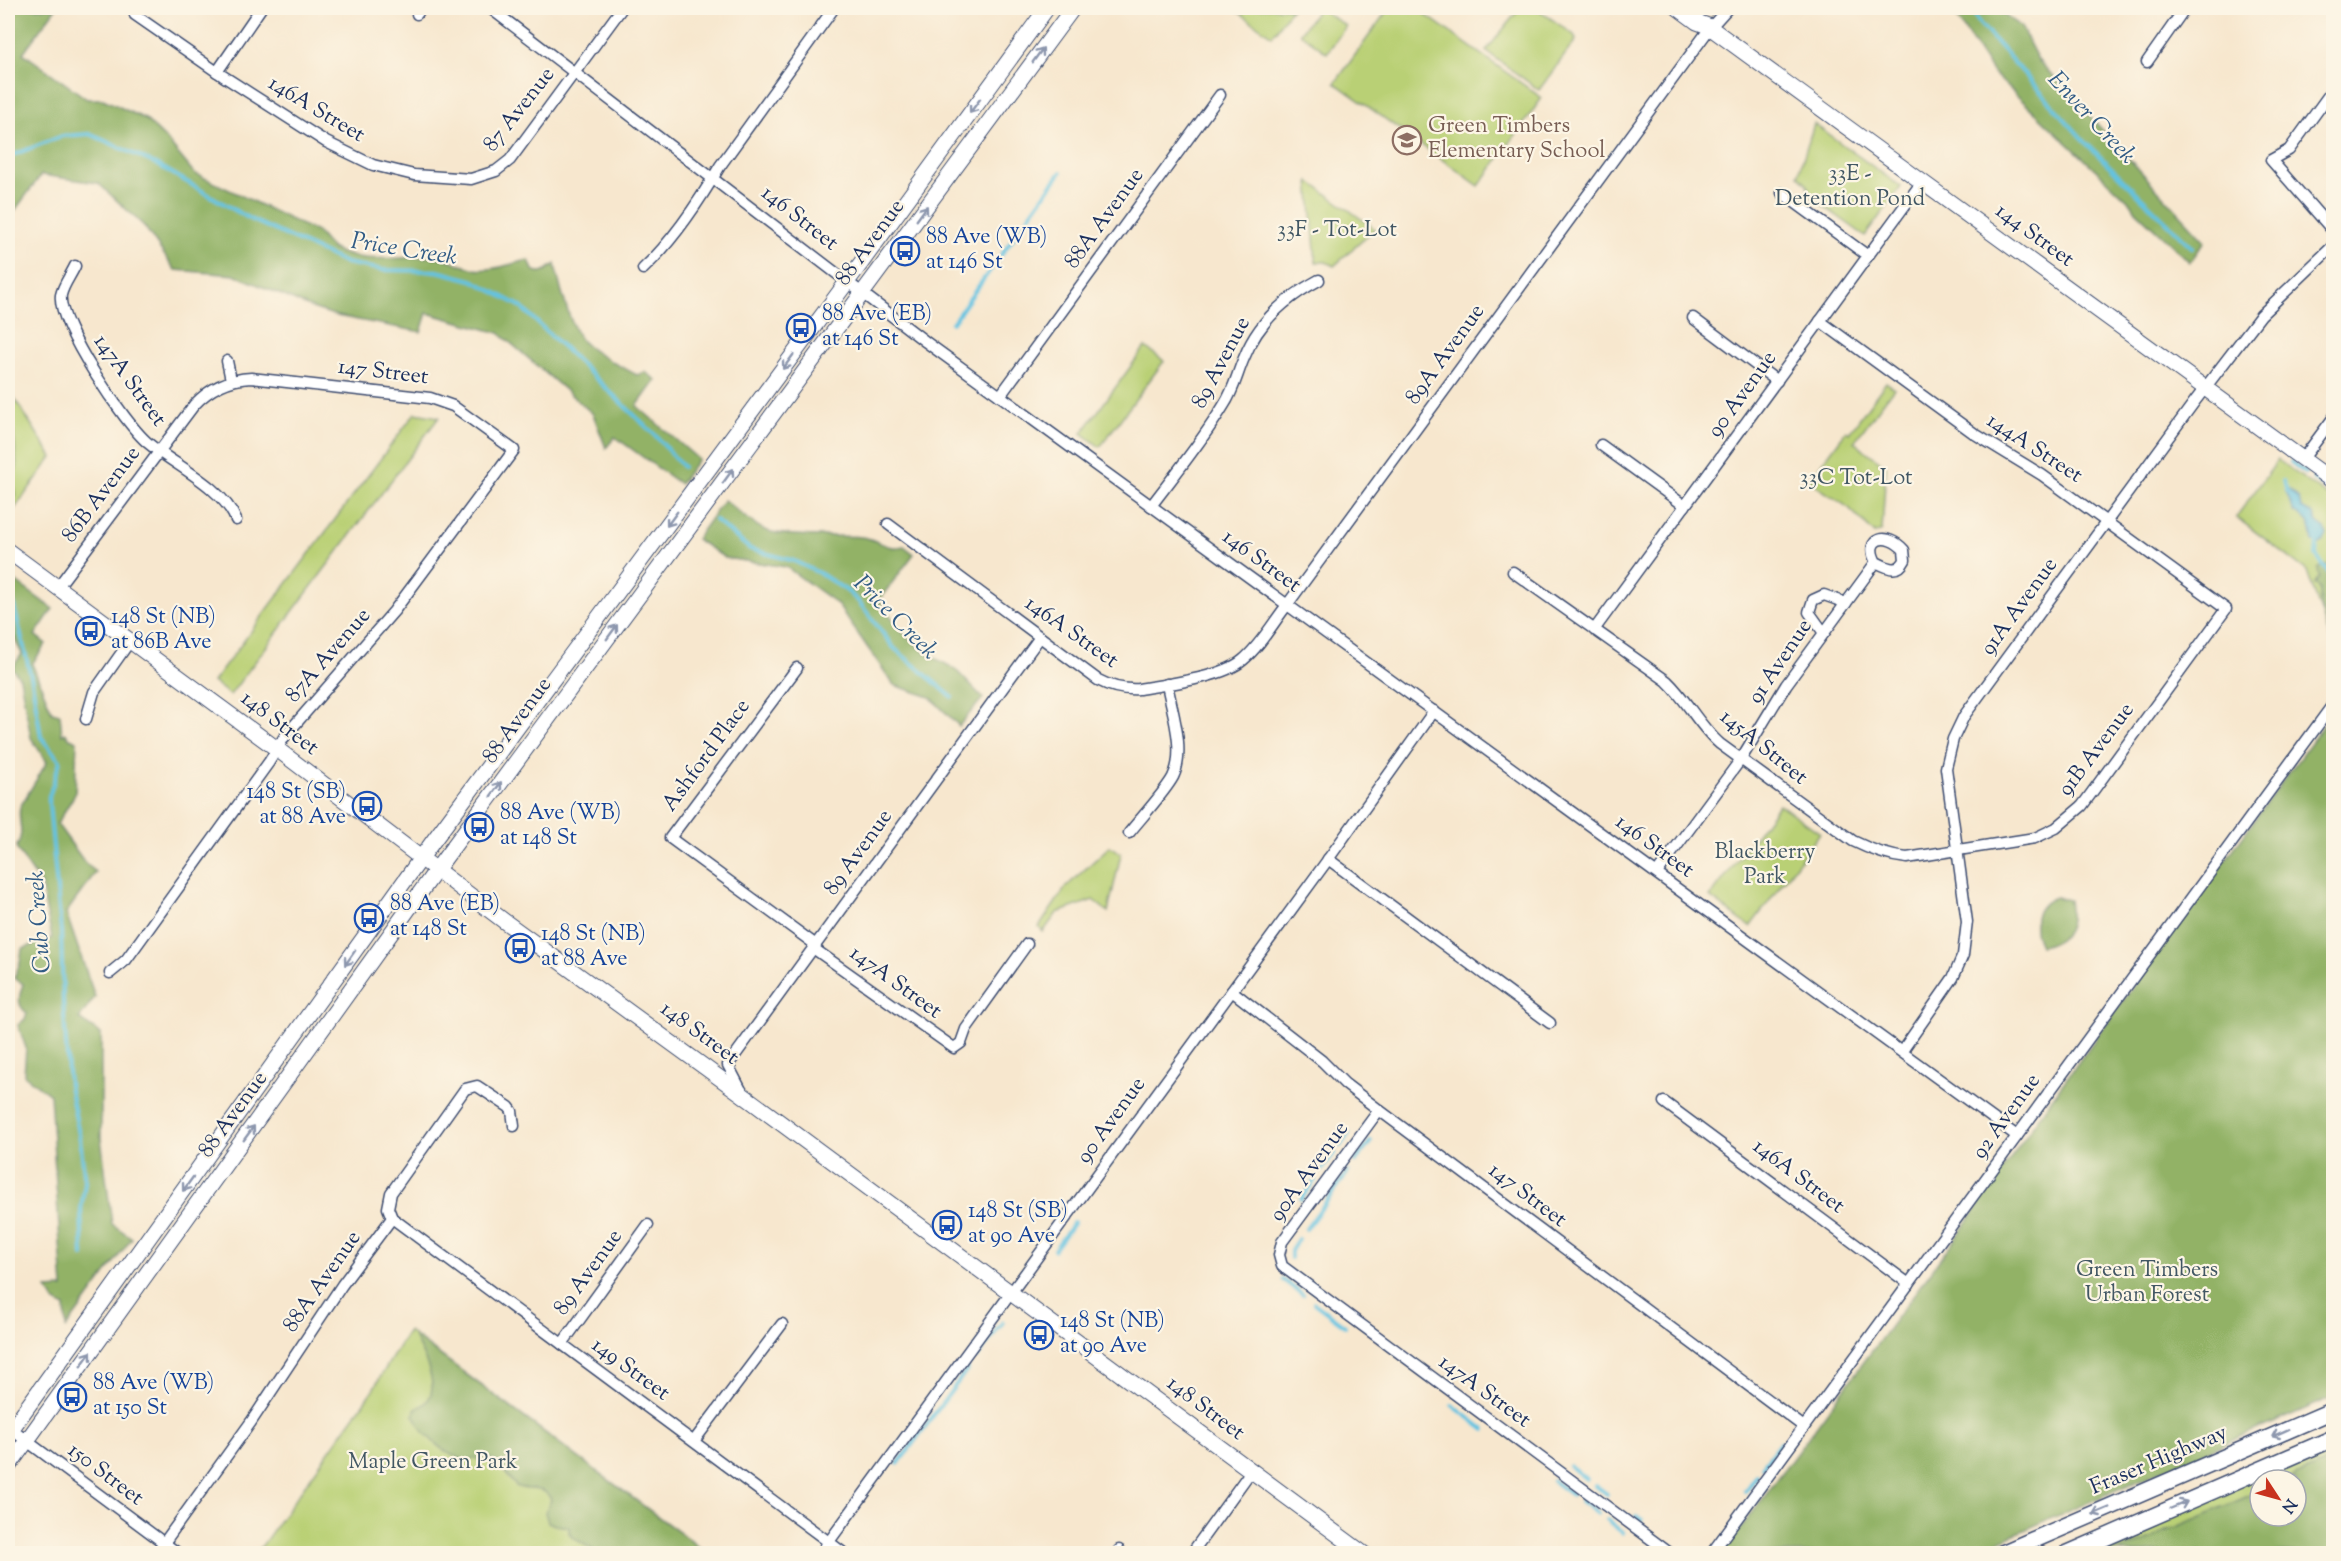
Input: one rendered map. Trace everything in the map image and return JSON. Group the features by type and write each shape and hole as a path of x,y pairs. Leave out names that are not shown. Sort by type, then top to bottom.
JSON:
{"main road":[{"name":"88 Avenue","path":"9,1430 421,859 1047,8"},
{"name":"88 Avenue","path":"8,1467 436,870 1073,8"},
{"name":"144 Street","path":"1678,8 1697,22 1709,27 2334,483"},
{"name":"144 Street","path":"1691,8 1701,15 1709,27"},
{"name":"148 Street","path":"8,551 277,749 421,859 1364,1554"},
{"name":"Fraser Highway","path":"2001,1554 2334,1410"},
{"path":"2067,1554 2334,1438"}],"street":[{"path":"217,72 261,8"},
{"name":"146 Street","path":"490,8 862,294 1000,396 2017,1136"},
{"name":"87 Avenue","path":"496,171 516,153 622,8"},
{"path":"643,269 659,253 834,8"},
{"name":"89A Avenue","path":"1167,684 1223,672 1234,667 1252,651 1709,27 1728,8"},
{"path":"2146,62 2186,8"},
{"name":"146A Street","path":"135,15 217,72 326,142 373,165 414,175 462,179 479,178 496,171"},
{"path":"2334,88 2289,150 2271,160 2334,232"},
{"name":"88A Avenue","path":"1000,396 1220,94"},
{"name":"90 Avenue","path":"1594,630 1922,182"},
{"path":"1782,193 1868,256"},
{"name":"91A Avenue","path":"1902,1051 1953,978 1963,955 1966,922 1946,768 1949,749 1956,731 1969,709 2204,388 2261,315 2334,245"},
{"name":"147A Street","path":"75,266 62,294 64,316 74,338 136,432 221,497 236,520"},
{"name":"89 Avenue","path":"1151,506 1226,403 1251,342 1261,327 1272,313 1289,298 1319,280"},
{"path":"1693,318 1777,381"},
{"name":"144A Street","path":"1821,321 1975,434 2042,475 2226,609"},
{"path":"227,361 231,380"},
{"name":"147 Street","path":"231,380 250,378 430,398 453,406 514,450"},
{"name":"86B Avenue","path":"57,588 198,400 231,380"},
{"path":"2302,460 2334,417"},
{"path":"1601,445 1685,506"},
{"name":"87A Avenue","path":"110,973 126,960 285,736 394,611 514,450"},
{"name":"146A Street","path":"888,524 1098,680 1129,690 1167,684"},
{"name":"91 Avenue","path":"1658,873 1741,759 1786,685 1876,562"},
{"name":"145A Street","path":"1513,572 1667,681 1681,694 1712,738 1853,841 1879,853 1907,858 1956,849"},
{"path":"1824,633 1809,612 1813,600 1824,595 1846,603"},
{"name":"91B Avenue","path":"1956,849 2035,838 2070,818 2082,806 2226,609"},
{"name":"89 Avenue","path":"743,1095 728,1065 1040,637"},
{"path":"86,719 94,692 130,641"},
{"name":"Ashford Place","path":"796,668 670,838 814,946"},
{"path":"1129,833 1173,777 1178,758 1167,684"},
{"name":"92 Avenue","path":"1711,1554 2334,703"},
{"name":"90 Avenue","path":"820,1554 1434,711"},
{"path":"1328,859 1550,1023"},
{"name":"147A Street","path":"814,946 954,1048 961,1043 966,1029 1027,944"},
{"name":"147 Street","path":"1232,991 1322,1061 1344,1084 1804,1427"},
{"path":"392,1218 388,1204 393,1189 465,1089 477,1086 496,1097 512,1111 514,1126"},
{"name":"146A Street","path":"1664,1102 1909,1284"},
{"name":"90A Avenue","path":"1279,1259 1282,1242 1379,1110"},
{"name":"88A Avenue","path":"156,1554 251,1422 349,1276 392,1218"},
{"name":"149 Street","path":"392,1218 845,1554"},
{"name":"89 Avenue","path":"562,1344 648,1225"},
{"name":"147A Street","path":"1279,1259 1288,1272 1671,1554"},
{"path":"694,1442 782,1324"},
{"name":"150 Street","path":"9,1430 27,1440 179,1554"},
{"path":"1191,1554 1251,1471"}],"green space":[{"path":"8,8 56,8 23,53 87,99 103,99 145,119 167,140 194,173 317,232 333,249 344,254 370,258 438,257 481,270 529,260 533,270 542,272 555,264 569,315 581,340 593,350 637,375 645,372 656,380 637,406 698,459 680,484 615,437 606,448 593,414 499,333 427,313 421,332 337,316 312,308 235,275 175,270 144,226 98,183 41,175 8,220"},
{"path":"1233,8 1292,8 1272,36"},
{"path":"1319,8 1346,26 1327,53 1300,33"},
{"path":"1389,8 1416,8 1542,98 1479,186 1335,83"},
{"path":"1520,8 1536,8 1574,35 1576,40 1539,90 1486,51"},
{"path":"1950,8 1994,8 2021,27 2038,60 2205,241 2190,262 1993,73"},
{"name":"33E - Detention Pond","path":"1814,124 1901,187 1865,236 1811,197 1807,184 1798,175"},
{"name":"33F - Tot-Lot","path":"1309,181 1375,229 1334,266 1326,262 1316,262"},
{"path":"1145,347 1164,361 1100,447 1082,433"},
{"name":"33C Tot-Lot","path":"1886,382 1894,388 1854,442 1886,466 1882,531 1875,534 1849,508 1809,481 1846,431 1849,433"},
{"path":"8,388 52,457 8,518"},
{"path":"8,402 17,467 13,479 15,497 8,515"},
{"path":"415,413 439,417 230,695 213,682"},
{"path":"2278,460 2333,500 2333,647 2307,571 2236,517"},
{"path":"724,500 754,524 774,533 861,537 887,546 904,546 914,554 879,600 901,631 926,653 955,669 983,698 959,726 930,697 894,685 837,604 786,567 725,558 696,539"},
{"path":"2334,565 2333,647 2322,611 2320,589 2315,583 2319,577 2318,569"},
{"path":"8,576 53,609 35,635 46,644 32,664 52,712 60,714 62,735 65,733 77,741 75,794 57,824 86,864 96,872 66,913 95,997 79,1019 101,1034 101,1138 112,1224 132,1238 66,1328 65,1307 54,1301 47,1289 63,1288 50,1095 24,1075 26,1048 18,1025 25,1019 27,1013 20,1003 23,984 14,978 22,949 52,938 41,885 16,848 21,832 20,807 47,762 31,738 20,678 12,668 22,654 8,625"},
{"name":"Green Timbers Urban Forest","path":"2333,712 2333,1397 1971,1553 1722,1554 1965,1225 2045,1108"},
{"name":"Blackberry Park","path":"1779,804 1820,833 1750,927 1710,897"},
{"path":"1110,846 1121,854 1108,912 1093,900 1057,913 1043,932 1039,927 1066,887"},
{"path":"2056,897 2069,900 2069,925 2063,936 2050,944 2040,946 2035,931 2036,917 2043,905"},
{"name":"Maple Green Park","path":"408,1331 707,1553 256,1554 372,1391"},
{"path":"413,1335 707,1553 598,1553 572,1537 569,1527 548,1522 545,1512 551,1500 545,1492 516,1486 499,1464 491,1459 468,1460 444,1450 429,1438 414,1416 415,1409 425,1403 430,1395 432,1386 427,1364"},
{"path":"2333,1440 2333,1553 2071,1553 2248,1477 2248,1528 2308,1528 2308,1468 2268,1468"},
{"path":"2333,1460 2333,1553 2116,1553 2248,1496 2248,1528 2308,1528 2308,1471"}],"water":[{"path":"2285,489 2289,489 2299,499 2301,508 2313,514 2317,523 2325,529 2327,535 2323,542 2319,544 2313,542 2309,524 2294,512"}],"waterway":[{"name":"Enver Creek","path":"1971,8 1979,23 2087,144 2192,247"},
{"name":"Price Creek","path":"8,157 62,136 90,134 158,165 250,219 346,263 383,270 437,271 472,280 520,306 654,434 683,467"},
{"path":"952,323 1061,172"},
{"path":"2291,462 2305,473"},
{"path":"2314,479 2334,493"},
{"name":"Enver Creek","path":"2283,481 2288,492"},
{"name":"Price Creek","path":"715,520 750,549 794,561 821,574 847,591 859,602 894,648 952,697"},
{"name":"Enver Creek","path":"2317,541 2316,556 2329,573 2334,586"},
{"name":"Cub Creek","path":"11,594 32,681 41,737 60,761 49,804 61,931 69,1085 80,1139 85,1182 81,1210 83,1256"},
{"path":"1340,1146 1349,1133"},
{"path":"1355,1162 1371,1141"},
{"path":"1321,1171 1335,1152"},
{"path":"1306,1229 1348,1172"},
{"path":"1301,1199 1315,1180"},
{"path":"1054,1250 1074,1222"},
{"path":"1291,1258 1291,1251 1298,1239"},
{"path":"1283,1280 1303,1295"},
{"path":"1314,1303 1345,1326"},
{"path":"977,1357 1003,1322"},
{"path":"898,1464 968,1368"},
{"path":"1452,1405 1485,1430"},
{"path":"1762,1467 1780,1443"},
{"path":"1570,1466 1586,1479"},
{"path":"1745,1491 1756,1475"},
{"path":"1553,1481 1572,1495"},
{"path":"1595,1485 1607,1494"},
{"path":"1581,1501 1598,1514"},
{"path":"1636,1516 1642,1520"},
{"path":"1607,1520 1623,1533"}],"place":[{"name":"Green Timbers Elementary School","path":"1407,140"},
{"name":"88 Ave (WB) at 146 St","path":"905,251"},
{"name":"88 Ave (EB) at 146 St","path":"801,328"},
{"name":"148 St (NB) at 86B Ave","path":"90,631"},
{"name":"148 St (SB) at 88 Ave","path":"367,806"},
{"name":"88 Ave (WB) at 148 St","path":"479,827"},
{"name":"88 Ave (EB) at 148 St","path":"369,918"},
{"name":"148 St (NB) at 88 Ave","path":"520,948"},
{"name":"148 St (SB) at 90 Ave","path":"947,1225"},
{"name":"148 St (NB) at 90 Ave","path":"1039,1335"},
{"name":"88 Ave (WB) at 150 St","path":"72,1397"}]}
